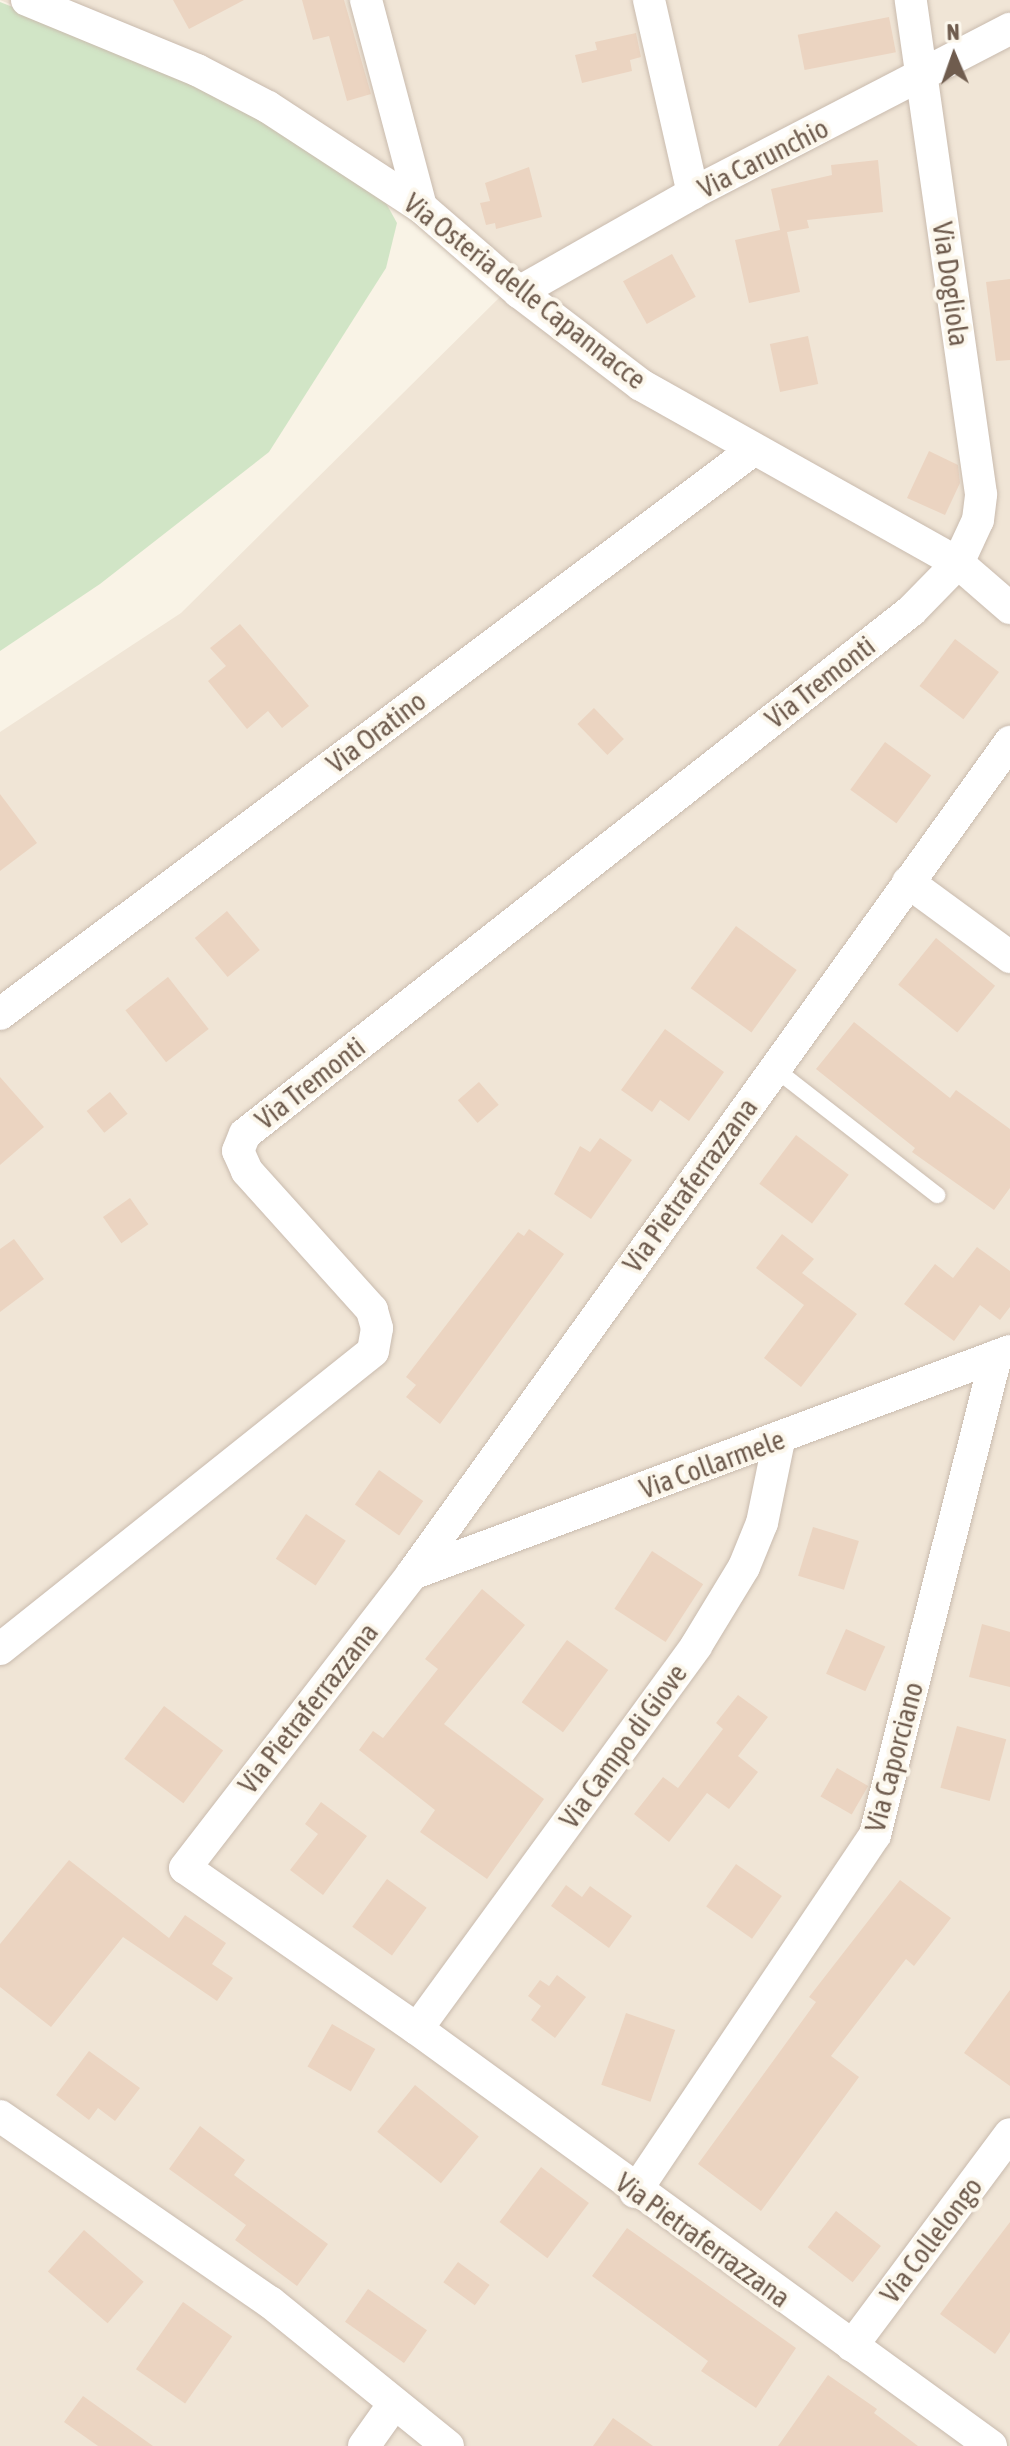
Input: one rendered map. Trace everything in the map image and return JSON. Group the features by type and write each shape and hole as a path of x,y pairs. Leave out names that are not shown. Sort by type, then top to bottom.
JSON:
{"street":[{"name":"Via Osteria delle Capannacce","path":"27,0 232,86 421,207 519,292 641,385 958,563 1010,608"},
{"path":"366,0 421,207"},
{"path":"649,0 693,193"},
{"name":"Via Dogliola","path":"911,0 981,494 978,520 958,563"},
{"name":"Via Carunchio","path":"519,292 693,193 922,78 1010,29"},
{"name":"Via Oratino","path":"0,1014 753,450"},
{"name":"Via Tremonti","path":"0,1649 373,1351 377,1328 372,1310 247,1171 238,1151 245,1134 911,611 958,563"},
{"name":"Via Pietraferrazzana","path":"991,2446 635,2192 417,2029 185,1868 412,1574 1010,742"},
{"path":"908,882 1010,957"},
{"name":"Via Collarmele","path":"412,1574 779,1440 1003,1353"},
{"name":"Via Caporciano","path":"635,2192 875,1835 1003,1353"},
{"name":"Via Campo di Giove","path":"417,2029 712,1620 755,1544 779,1440"},
{"path":"0,2116 270,2302 393,2405 448,2446"},
{"name":"Via Collelongo","path":"852,2346 1010,2134"},
{"path":"364,2446 393,2405"}],"lane":[{"path":"774,1068 937,1195"}],"shaded area":[{"path":"0,0 1010,0 1010,2446 0,2446 0,732 181,613 503,294 415,213 235,95"}],"green space":[{"path":"0,2 235,95 376,185 397,223 386,268 269,452 100,584 0,651"}],"building":[{"path":"173,0 244,0 189,29"},
{"path":"302,0 344,0 371,94 347,101 329,36 313,40"},
{"path":"889,17 896,52 805,70 798,35"},
{"path":"636,33 641,57 630,60 632,71 582,83 575,55 597,50 595,42"},
{"path":"878,160 883,212 807,220 809,228 787,232 800,292 749,303 735,240 780,230 771,189 832,175 831,165"},
{"path":"529,167 542,217 496,229 495,223 486,225 480,203 490,201 485,183"},
{"path":"672,254 696,297 647,324 623,281"},
{"path":"1010,279 1010,360 996,361 986,282"},
{"path":"808,336 818,384 780,392 770,344"},
{"path":"929,451 958,465 960,483 945,515 907,498"},
{"path":"240,624 309,706 282,728 268,711 247,729 208,681 226,666 210,648"},
{"path":"955,639 999,672 963,719 919,686"},
{"path":"594,708 624,739 607,755 577,724"},
{"path":"885,742 931,776 896,823 850,790"},
{"path":"0,794 37,843 0,871"},
{"path":"227,911 260,950 228,977 195,938"},
{"path":"736,926 797,970 751,1032 691,988"},
{"path":"936,938 995,986 957,1032 898,985"},
{"path":"168,977 209,1029 166,1062 125,1010"},
{"path":"854,1022 950,1098 956,1090 1010,1129 1010,1188 994,1210 912,1152 915,1148 816,1069"},
{"path":"665,1029 724,1072 689,1121 660,1100 652,1112 621,1090"},
{"path":"0,1077 44,1127 0,1165"},
{"path":"479,1082 499,1105 478,1123 458,1100"},
{"path":"110,1092 128,1114 104,1133 87,1111"},
{"path":"796,1135 849,1175 812,1223 759,1184"},
{"path":"600,1138 632,1160 591,1219 554,1194 580,1146 590,1152"},
{"path":"130,1198 148,1224 121,1243 103,1217"},
{"path":"529,1229 564,1254 440,1424 406,1397 416,1385 406,1377 518,1232 524,1236"},
{"path":"782,1234 814,1259 802,1273 857,1314 801,1387 764,1358 804,1305 756,1268"},
{"path":"14,1239 44,1279 0,1312 0,1249"},
{"path":"977,1247 1010,1271 1010,1307 1000,1320 980,1305 954,1341 904,1304 935,1264 953,1278"},
{"path":"379,1470 423,1501 399,1535 355,1504"},
{"path":"306,1514 346,1541 316,1586 276,1559"},
{"path":"813,1527 859,1541 844,1590 798,1576"},
{"path":"652,1551 703,1584 666,1642 614,1609"},
{"path":"482,1589 525,1625 444,1724 544,1799 487,1879 420,1832 435,1810 359,1750 373,1731 383,1738 438,1669 425,1659"},
{"path":"982,1624 1010,1632 1010,1687 969,1677"},
{"path":"846,1629 885,1646 865,1691 826,1674"},
{"path":"567,1640 608,1670 563,1732 522,1702"},
{"path":"738,1695 768,1717 738,1756 758,1772 729,1809 707,1793 669,1842 634,1814 663,1777 678,1788 723,1729 716,1723"},
{"path":"164,1706 223,1751 183,1803 124,1759"},
{"path":"957,1726 1006,1739 990,1801 940,1788"},
{"path":"837,1768 868,1786 852,1815 820,1797"},
{"path":"321,1802 367,1836 323,1895 290,1870 318,1834 305,1824"},
{"path":"69,1860 169,1938 185,1915 226,1943 212,1964 233,1978 217,2001 123,1937 51,2027 0,1987 0,1944"},
{"path":"736,1864 782,1896 752,1939 706,1907"},
{"path":"387,1879 427,1908 392,1956 352,1927"},
{"path":"900,1880 951,1918 914,1966 906,1959 831,2056 859,2077 761,2211 698,2164 816,2002 809,1997"},
{"path":"566,1885 582,1897 590,1886 632,1916 609,1948 551,1906"},
{"path":"557,1975 586,1997 555,2038 531,2020 541,2006 528,1996 540,1980 549,1986"},
{"path":"1010,1990 1010,2086 964,2053"},
{"path":"626,2013 675,2030 650,2102 601,2085"},
{"path":"332,2024 375,2049 351,2091 308,2066"},
{"path":"89,2051 140,2088 115,2121 98,2108 89,2120 56,2095"},
{"path":"415,2085 479,2137 441,2183 377,2132"},
{"path":"200,2126 245,2160 234,2175 328,2244 297,2286 235,2240 246,2225 169,2169"},
{"path":"541,2167 589,2203 547,2258 499,2222"},
{"path":"836,2211 881,2246 853,2282 808,2247"},
{"path":"1010,2222 1010,2332 995,2354 940,2314"},
{"path":"627,2228 796,2348 756,2408 701,2371 708,2361 592,2276"},
{"path":"84,2230 144,2282 108,2323 48,2272"},
{"path":"458,2262 490,2285 475,2305 443,2282"},
{"path":"368,2289 427,2330 404,2363 345,2322"},
{"path":"183,2302 232,2336 185,2404 136,2369"},
{"path":"828,2375 877,2409 874,2413 918,2446 778,2446"},
{"path":"83,2396 153,2446 98,2446 64,2422"},
{"path":"613,2418 653,2446 593,2446"}]}
